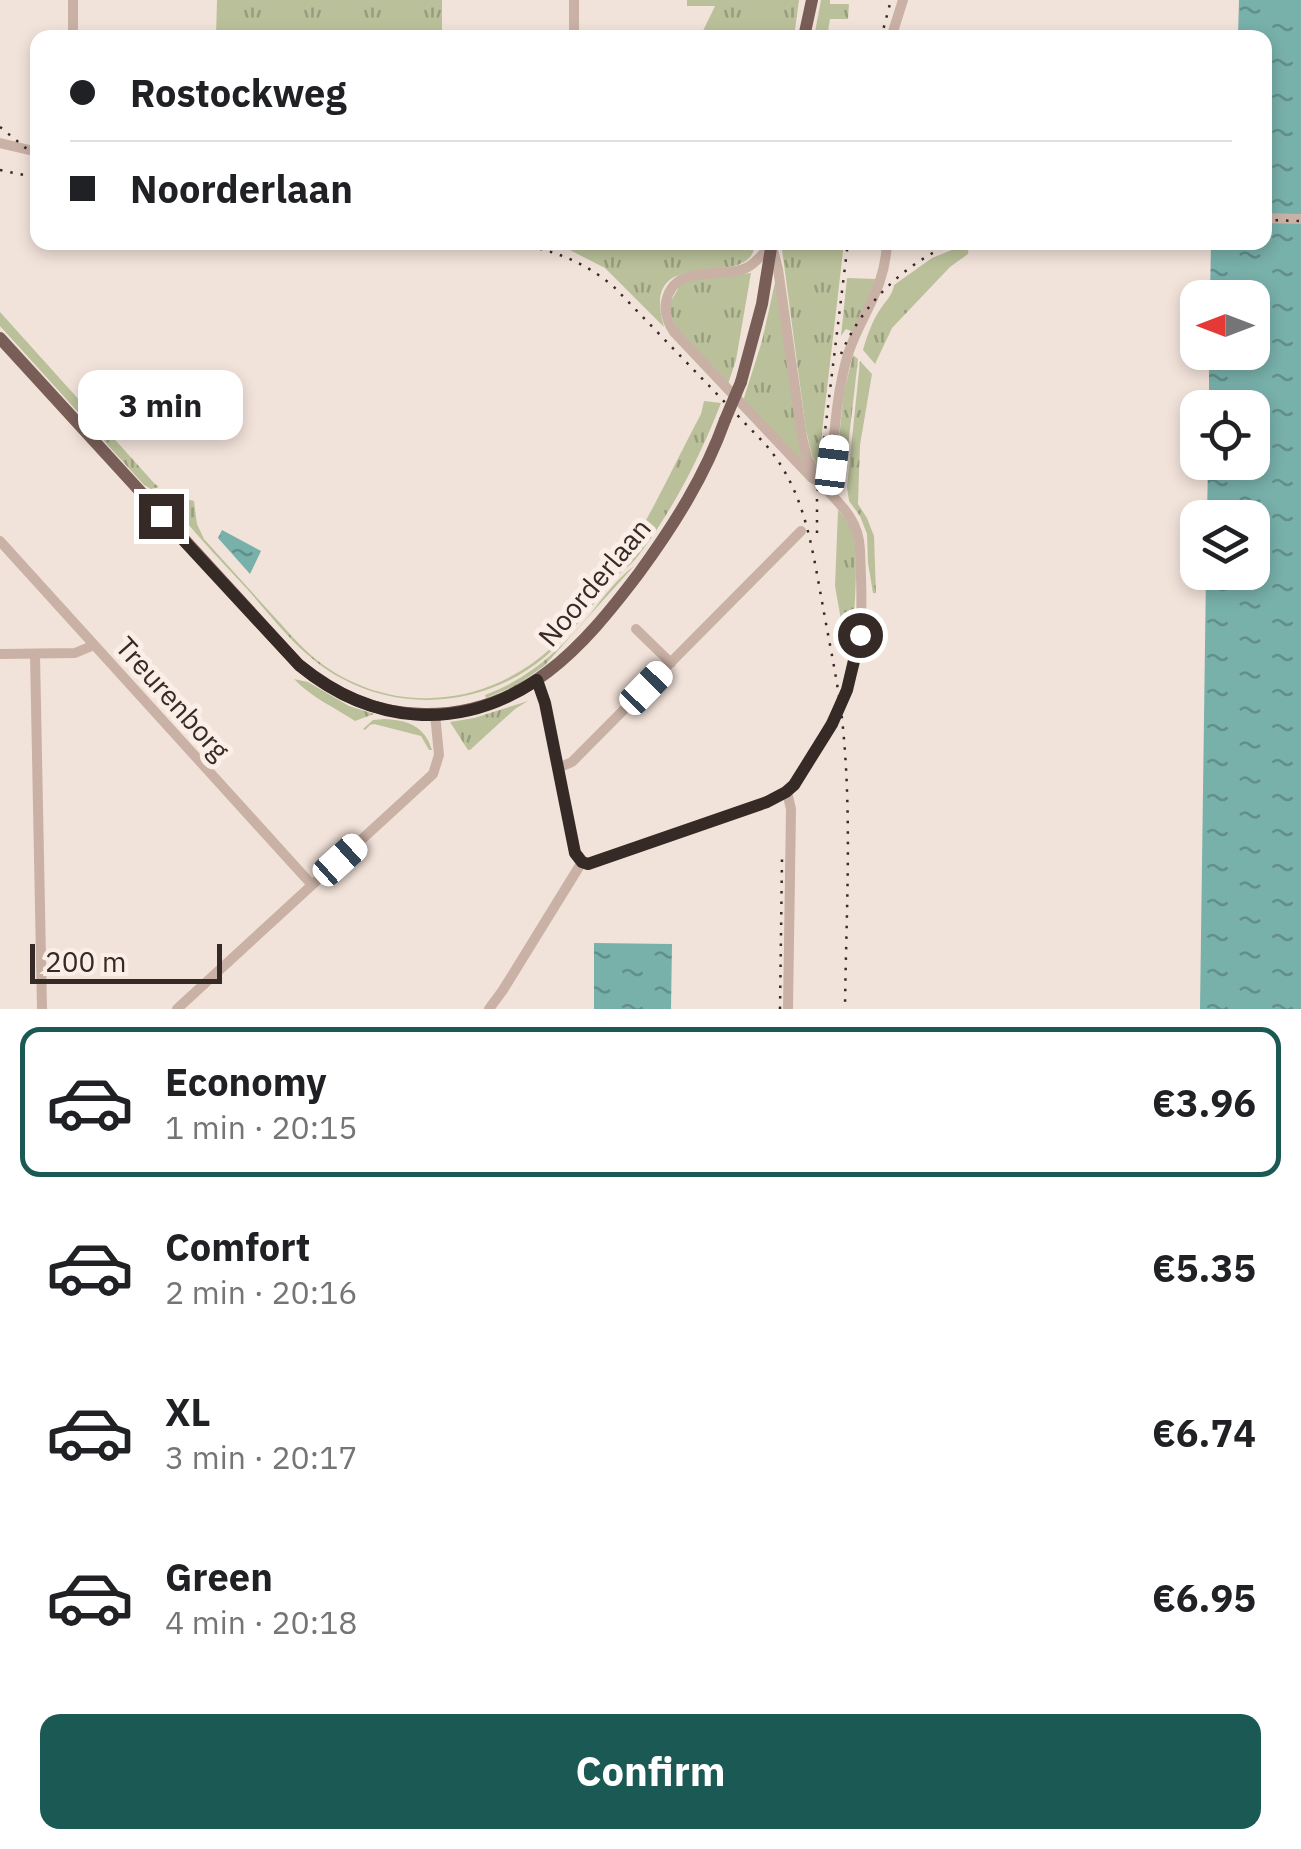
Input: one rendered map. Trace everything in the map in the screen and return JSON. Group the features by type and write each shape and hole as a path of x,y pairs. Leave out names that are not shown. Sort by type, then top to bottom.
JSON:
{"main road":[{"path":"805,30 810,0"},
{"name":"Noorderlaan","path":"0,338 299,665 349,699 399,714 448,714 486,706 539,687 620,598 671,529 693,491 740,382 762,304 771,250"}],"street":[{"path":"72,30 73,0"},
{"path":"574,0 574,30"},
{"path":"894,30 903,0"},
{"path":"0,143 30,150"},
{"path":"1272,218 1301,219"},
{"path":"766,250 741,270 687,276 668,296 666,316 674,332 821,484"},
{"path":"539,687 575,853 588,864 786,792 836,717 860,635 858,532 806,458 773,250"},
{"path":"821,484 830,480 845,366 883,276 885,250"},
{"path":"558,768 572,762 801,531"},
{"name":"Treurenborg","path":"0,541 312,885"},
{"path":"636,629 671,662"},
{"path":"0,654 75,654 94,645"},
{"path":"35,654 42,1009"},
{"path":"177,1009 433,774 439,755 435,714"},
{"path":"786,792 791,809 788,1009"},
{"path":"488,1009 504,990 582,862"}],"green space":[{"path":"217,0 442,0 442,30 216,30"},
{"path":"687,0 799,0 795,30 703,30 715,6 687,6"},
{"path":"821,0 849,4 848,19 830,19 828,30 815,30"},
{"path":"570,250 754,250 740,264 690,272 664,286 660,302 664,327 605,268"},
{"path":"782,250 843,250 818,466 806,430"},
{"path":"952,250 968,250 892,328 875,364 863,350 872,323 894,285 932,258"},
{"path":"751,273 728,384 678,331 669,311 670,303 680,285 692,278"},
{"path":"776,278 804,459 802,461 743,401"},
{"path":"847,278 877,279 853,332 846,329 841,336"},
{"path":"0,312 159,487 151,489 144,485 0,326"},
{"path":"853,355 858,359 846,465 836,465 844,392"},
{"path":"860,361 872,374 860,445 858,504 874,536 876,593 868,563 867,534 849,501 847,487"},
{"path":"704,401 721,403 685,483 638,556 614,578 572,630 546,656 524,672 473,694 447,699 420,700 393,697 366,689 327,670 291,638 177,511 186,499 194,501 204,539 305,650 344,678 372,690 417,698 483,689 527,667 566,635 599,595 655,504"},
{"path":"838,510 851,527 856,556 848,660 835,586"},
{"path":"634,566 580,626 616,582"},
{"path":"580,626 544,666 517,685 486,698 485,695 530,672"},
{"path":"294,679 308,682 349,706 374,714 355,721"},
{"path":"528,701 470,750 450,722 474,718"},
{"path":"373,720 414,726 425,735 432,750 421,736 374,724 363,729"}],"water":[{"path":"1239,0 1301,0 1301,1009 1200,1009 1206,590 1270,590 1270,500 1207,500 1208,480 1270,480 1270,390 1209,390 1209,370 1270,370 1270,280 1210,280 1211,250 1272,250 1272,30 1238,30"},
{"path":"222,530 261,551 250,574 218,538"},
{"path":"594,943 672,944 671,1009 594,1009"}],"railway":[{"path":"883,30 891,0"},
{"path":"0,127 30,151"},
{"path":"0,170 30,176"},
{"path":"1272,220 1301,221"},
{"path":"544,250 590,270 614,287 766,445 799,502 811,543 843,728 848,833 845,1009"},
{"path":"817,533 817,497 847,250"},
{"path":"841,354 861,318 887,287 939,250"},
{"path":"780,1009 782,859"}],"route":[{"path":"161,516 299,665 349,699 399,714 448,714 496,703 537,680 575,853 588,864 786,792 836,717 860,635"}]}
